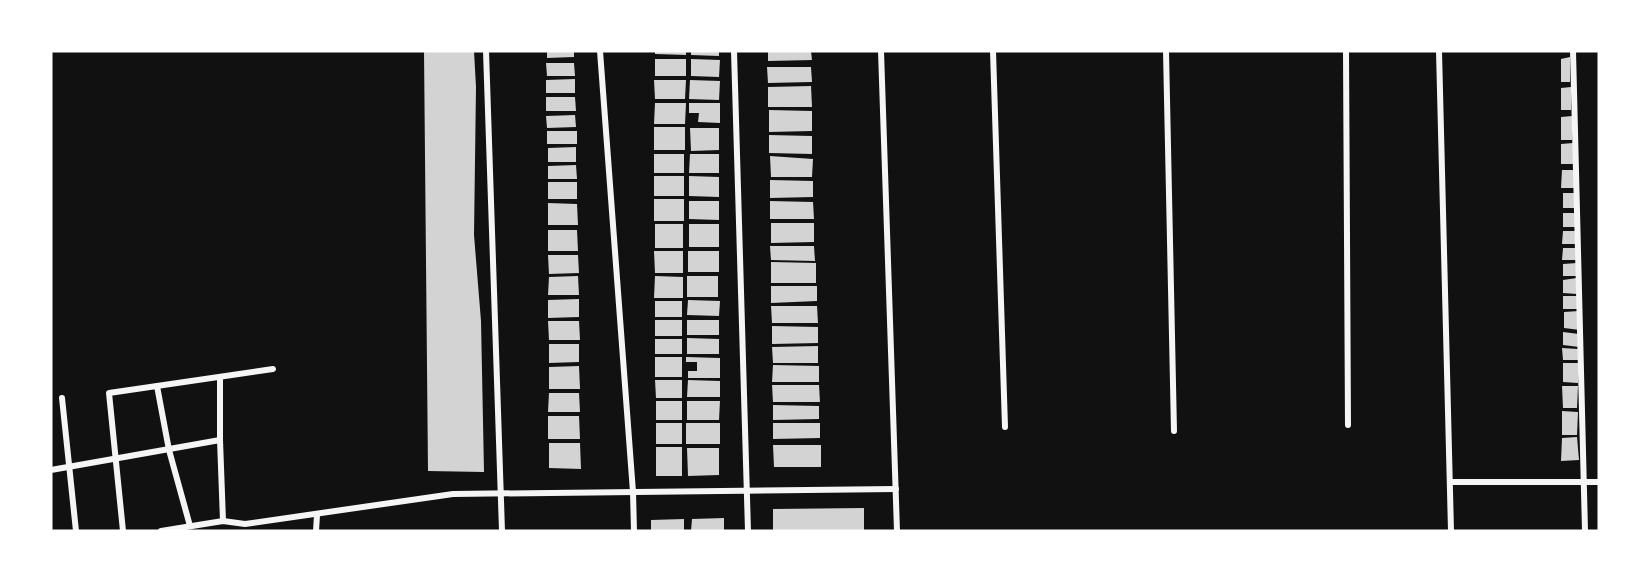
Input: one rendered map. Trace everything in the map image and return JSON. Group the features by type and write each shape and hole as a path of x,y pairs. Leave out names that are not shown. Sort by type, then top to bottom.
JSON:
{"street":[{"path":"486,51 502,531"},
{"path":"600,51 634,531"},
{"path":"734,51 749,491 748,531"},
{"path":"881,51 897,531"},
{"path":"993,51 1005,427"},
{"path":"1166,51 1174,431"},
{"path":"1346,51 1348,425"},
{"path":"1439,51 1451,531"},
{"path":"1573,51 1585,531"},
{"path":"123,531 109,393 273,369"},
{"path":"220,377 223,521"},
{"path":"157,386 169,450 190,526"},
{"path":"62,398 76,531"},
{"path":"51,470 220,440"},
{"path":"1450,482 1599,482"},
{"path":"161,531 223,521 245,524 453,494 896,489"},
{"path":"316,515 316,531"}],"building":[{"path":"424,51 474,51 476,87 474,235 481,321 484,472 428,471"},
{"path":"547,51 574,51 574,57 547,58"},
{"path":"655,51 686,51 686,55 655,54"},
{"path":"691,51 719,51 719,56 691,55"},
{"path":"768,51 811,51 812,60 768,61"},
{"path":"1570,57 1570,82 1561,82 1561,59"},
{"path":"655,59 686,59 686,76 655,76"},
{"path":"691,59 720,60 719,77 691,76"},
{"path":"546,63 574,63 575,76 547,76"},
{"path":"767,67 811,67 812,82 768,83"},
{"path":"575,79 575,93 546,93 546,80"},
{"path":"654,80 686,80 685,99 655,99"},
{"path":"690,80 720,81 719,100 689,99"},
{"path":"811,86 812,107 768,107 768,87"},
{"path":"1571,87 1571,110 1561,110 1561,88"},
{"path":"546,97 575,97 576,111 546,111"},
{"path":"655,103 686,103 685,124 654,124"},
{"path":"689,103 720,103 720,123 698,122 699,113 689,113"},
{"path":"769,110 812,111 812,131 769,132"},
{"path":"575,115 576,127 547,128 546,116"},
{"path":"1572,116 1572,140 1561,140 1561,117"},
{"path":"654,127 685,127 685,150 654,150"},
{"path":"690,128 719,128 719,150 691,151"},
{"path":"547,131 577,131 577,144 547,144"},
{"path":"769,135 812,136 812,154 769,153"},
{"path":"1573,143 1573,164 1561,164 1561,144"},
{"path":"576,147 576,162 548,162 548,148"},
{"path":"654,154 684,154 684,173 654,173"},
{"path":"690,154 719,154 719,173 689,173"},
{"path":"770,156 813,159 812,177 771,177"},
{"path":"576,165 577,179 548,179 548,166"},
{"path":"1562,170 1574,170 1574,188 1561,188"},
{"path":"654,176 684,176 684,196 654,196"},
{"path":"689,176 719,177 719,197 689,196"},
{"path":"770,180 813,181 813,197 770,198"},
{"path":"548,182 577,182 577,199 548,199"},
{"path":"1563,193 1575,193 1575,208 1563,208"},
{"path":"654,199 684,199 684,221 654,221"},
{"path":"689,201 719,201 719,220 689,219"},
{"path":"770,201 813,202 814,219 770,219"},
{"path":"548,203 577,204 578,225 548,225"},
{"path":"1563,213 1575,213 1576,227 1563,227"},
{"path":"771,223 814,223 814,242 771,243"},
{"path":"655,224 683,224 683,248 655,248"},
{"path":"689,224 719,224 719,247 689,247"},
{"path":"548,230 577,230 578,251 548,251"},
{"path":"1563,231 1576,231 1576,244 1562,244"},
{"path":"770,246 814,246 815,261 771,260"},
{"path":"1563,248 1576,248 1576,260 1562,260"},
{"path":"654,251 683,251 683,273 655,273"},
{"path":"688,251 719,251 719,272 688,272"},
{"path":"548,255 578,255 579,273 549,274"},
{"path":"771,262 816,263 816,283 771,283"},
{"path":"1577,263 1577,276 1563,276 1563,264"},
{"path":"578,276 579,295 548,295 549,277"},
{"path":"655,276 683,277 683,298 654,298"},
{"path":"687,276 718,276 718,297 687,297"},
{"path":"1577,278 1577,294 1563,293 1563,280"},
{"path":"771,286 817,286 817,301 771,303"},
{"path":"1563,296 1578,296 1578,309 1563,309"},
{"path":"579,299 579,317 548,318 548,300"},
{"path":"688,300 720,301 719,316 687,315"},
{"path":"655,301 682,301 682,317 655,317"},
{"path":"771,306 817,306 818,323 772,323"},
{"path":"1579,311 1580,330 1564,328 1564,312"},
{"path":"655,320 682,320 682,336 655,336"},
{"path":"687,320 719,320 719,335 687,335"},
{"path":"548,321 579,321 580,340 549,340"},
{"path":"772,326 818,327 818,343 772,344"},
{"path":"1563,332 1579,334 1579,347 1563,345"},
{"path":"687,338 719,339 719,354 687,354"},
{"path":"655,339 682,339 682,354 655,354"},
{"path":"549,344 579,344 579,362 549,363"},
{"path":"818,346 818,363 773,363 772,347"},
{"path":"1562,348 1578,349 1579,360 1563,360"},
{"path":"655,357 682,357 682,377 655,377"},
{"path":"686,357 720,358 720,378 688,378 688,371 697,371 697,362 686,362"},
{"path":"1563,363 1579,363 1578,383 1563,382"},
{"path":"773,365 819,366 819,382 772,382"},
{"path":"579,366 580,389 549,389 549,367"},
{"path":"655,380 682,380 682,398 656,398"},
{"path":"688,380 720,381 720,397 687,397"},
{"path":"772,385 819,385 820,402 773,402"},
{"path":"1562,386 1578,386 1577,408 1563,408"},
{"path":"549,393 579,393 580,412 548,412"},
{"path":"656,401 682,401 682,420 656,420"},
{"path":"687,401 720,401 719,420 687,420"},
{"path":"773,405 819,406 819,419 773,420"},
{"path":"1562,411 1578,412 1577,435 1562,435"},
{"path":"548,416 579,416 580,439 548,439"},
{"path":"656,423 682,423 682,444 656,444"},
{"path":"686,423 720,423 720,444 686,444"},
{"path":"773,423 820,423 820,438 773,439"},
{"path":"1577,437 1579,460 1561,461 1562,438"},
{"path":"549,443 580,443 581,469 549,468"},
{"path":"773,445 821,445 821,467 774,467"},
{"path":"656,447 682,447 682,476 656,476"},
{"path":"687,448 719,448 719,475 688,476"},
{"path":"864,508 864,531 773,531 773,509"},
{"path":"724,518 724,531 691,531 692,519"},
{"path":"684,519 684,531 651,531 651,520"}]}
